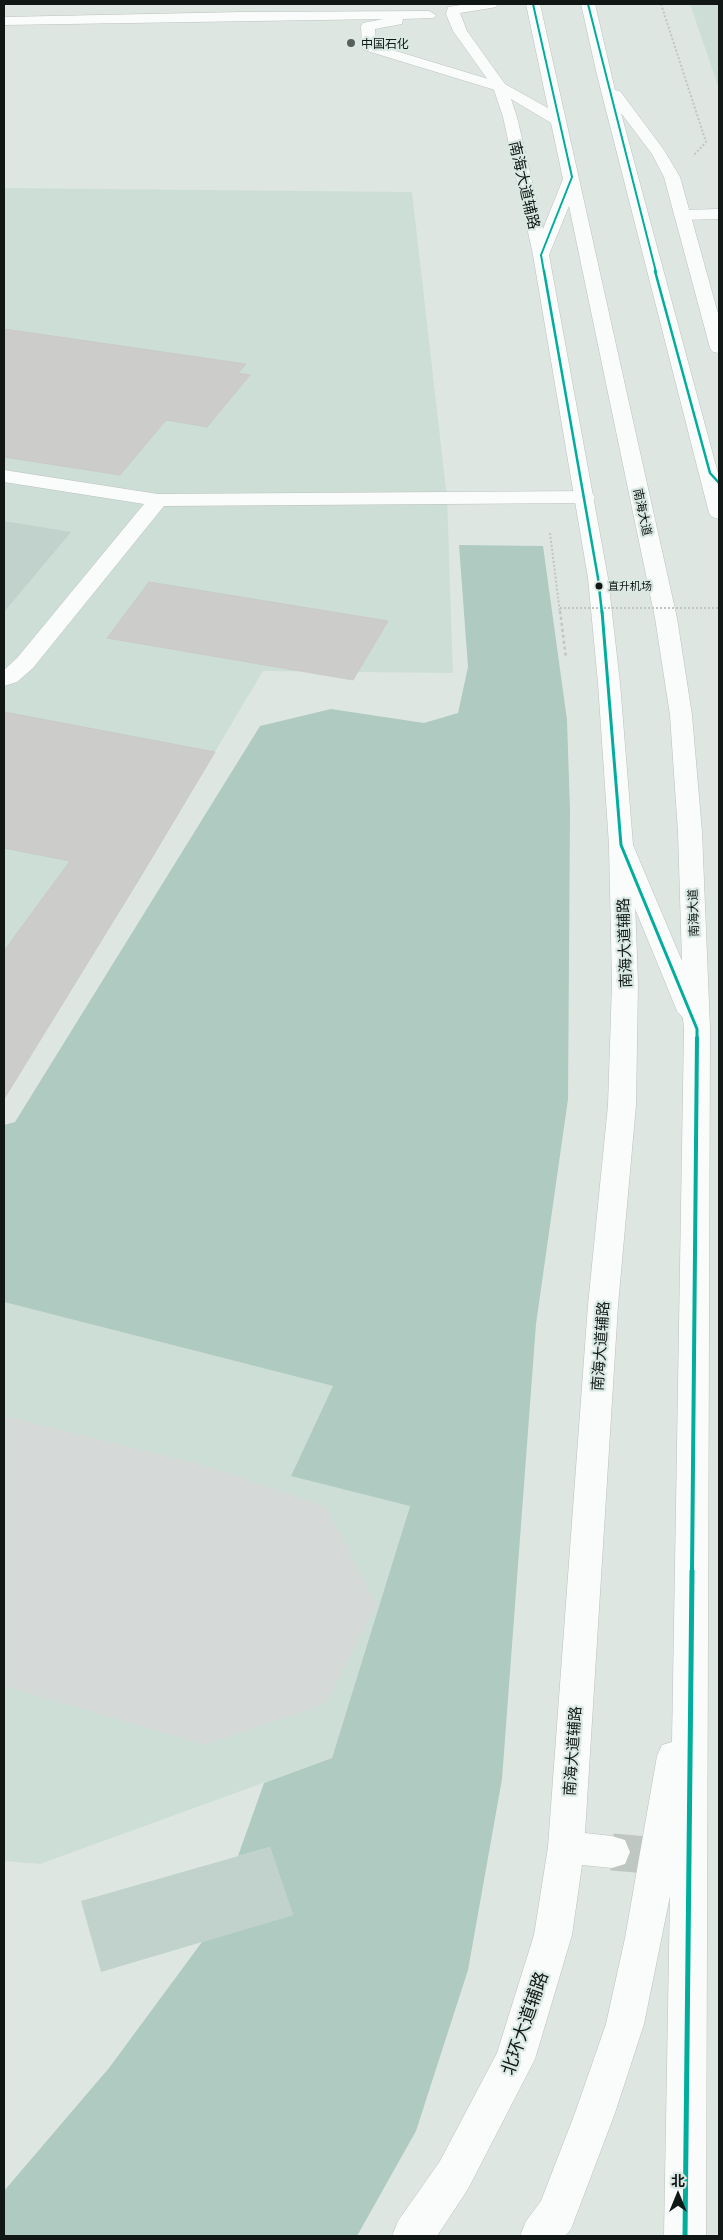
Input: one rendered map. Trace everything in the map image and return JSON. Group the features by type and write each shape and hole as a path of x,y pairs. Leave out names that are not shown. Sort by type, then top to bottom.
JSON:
{"main road":[{"path":"412,4 453,10"},
{"path":"491,4 368,26 369,47 500,87 558,121"},
{"name":"南海大道","path":"533,4 666,618 681,715 690,832 697,1029 685,2236"},
{"path":"588,4 604,75 715,478 719,514"},
{"name":"南海大道辅路","path":"453,10 456,25 500,87 510,117 541,255 598,578 607,664 621,845 625,984 622,1105 603,1305 566,1848"},
{"path":"4,21 429,14"},
{"path":"604,75 621,103 659,153 672,178 719,348"},
{"path":"541,255 572,177"},
{"path":"682,215 719,214"},
{"path":"4,476 158,500 585,497"},
{"path":"4,679 25,663 158,500"},
{"name":"南海大道","path":"621,845 697,1029"},
{"path":"541,2236 556,2214 596,2113 625,2024 644,1938 674,1764 690,1628"},
{"path":"566,1848 612,1852"},
{"name":"北环大道辅路","path":"413,2236 454,2175 515,2059 553,1935 566,1848"}],"path":[{"path":"661,4 706,142 672,178"},
{"path":"550,533 566,658"},
{"path":"560,608 719,608"}],"shaded area":[{"path":"690,4 719,4 719,89"},
{"path":"4,188 412,192 447,498 453,673 263,671 141,876 4,1099"},
{"path":"4,521 71,532 4,612"},
{"path":"4,1302 333,1386 291,1476 410,1505 332,1758 40,1864 4,1861"},
{"path":"270,1847 293,1915 101,1972 81,1901"}],"green space":[{"path":"459,545 543,546 567,720 570,811 568,1099 536,1324 502,1779 468,1970 416,2131 357,2236 4,2236 4,2191 109,2068 202,1942 293,1915 270,1847 238,1856 264,1783 332,1758 410,1506 291,1476 333,1386 4,1302 4,1125 15,1122 260,726 331,709 424,723 458,713 468,667"}],"building":[{"path":"4,329 246,364 238,373 250,375 207,427 166,420 120,475 4,457"},
{"path":"149,582 388,621 353,680 107,638"},
{"path":"4,712 215,752 4,1099 4,951 70,861 4,848"}],"runway":[{"path":"4,1551 204,1605"}],"tunnel":[{"path":"612,1852 719,1861"}],"transit line":[{"path":"533,4 572,177 541,255 598,578 609,683 621,845 697,1029 685,2236"},
{"path":"588,4 637,203 710,473 719,483"}],"place":[{"name":"中国石化","path":"351,43"},
{"name":"直升机场","path":"599,586"}]}
